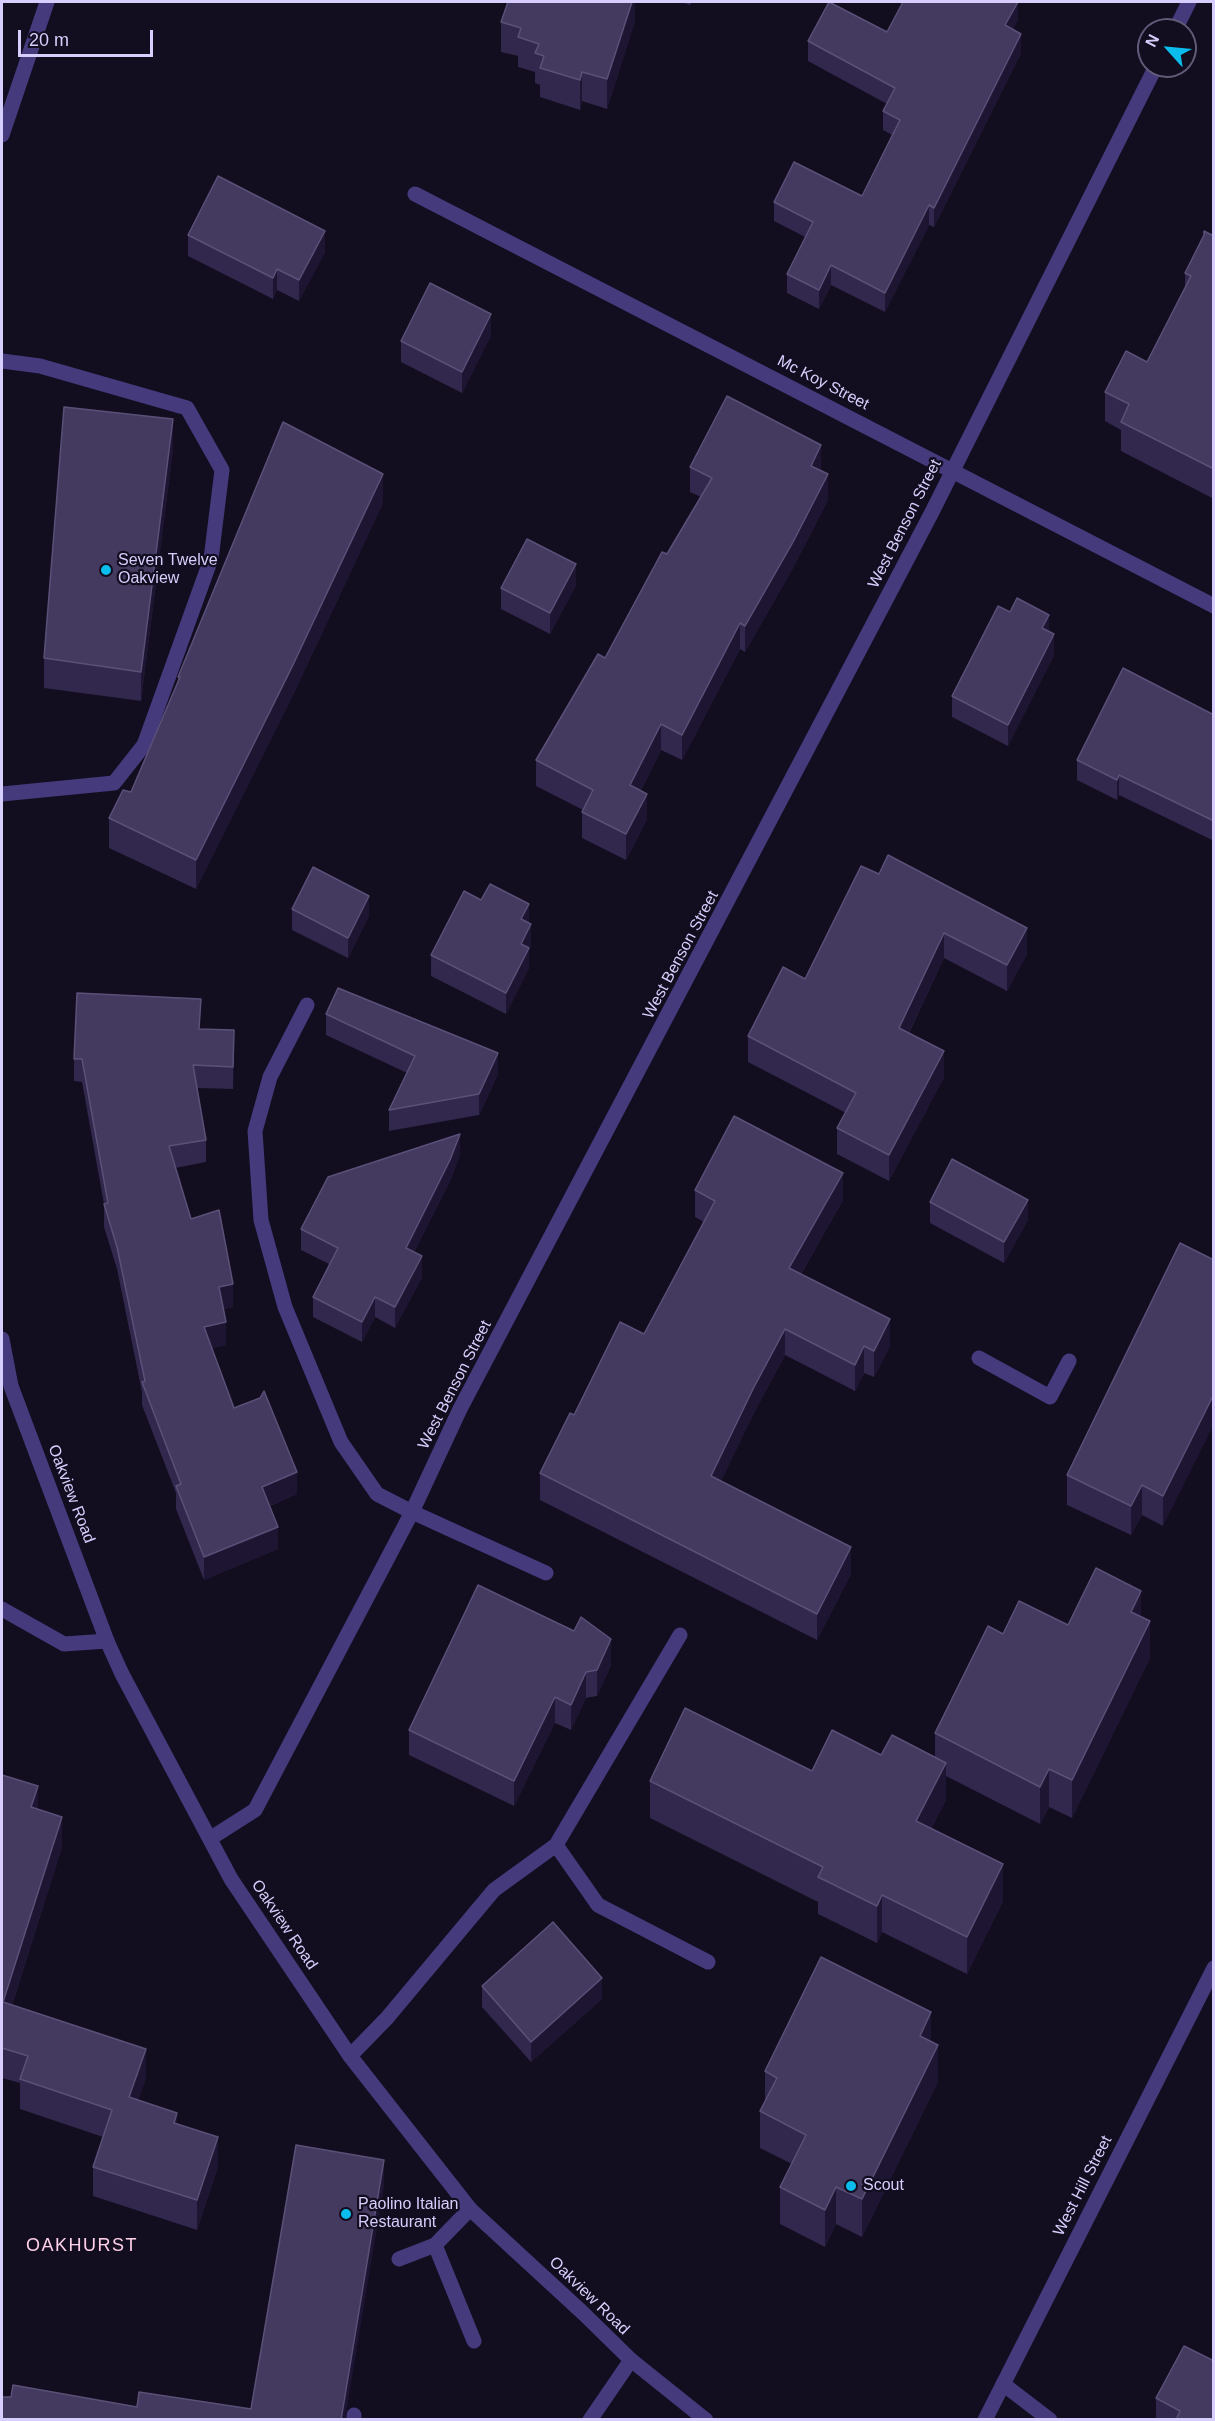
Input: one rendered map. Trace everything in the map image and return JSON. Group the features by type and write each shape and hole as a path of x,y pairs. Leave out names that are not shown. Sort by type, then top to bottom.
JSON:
{"street":[{"path":"2,135 47,2"},
{"path":"1181,18 1189,2"},
{"name":"West Benson Street","path":"211,1838 255,1810 412,1512 460,1409 680,994 953,470 1150,78"},
{"name":"Mc Koy Street","path":"415,194 1214,606"},
{"path":"2,361 40,366 187,408 222,470 212,559 144,745 114,783 2,794"},
{"path":"306,1005 270,1077 255,1131 261,1220 285,1307 342,1442 377,1494 546,1573"},
{"name":"Oakview Road","path":"2,1339 11,1386 107,1641 122,1674 231,1879 350,2056 470,2209 583,2313 630,2360 706,2420"},
{"path":"979,1358 1050,1397 1069,1361"},
{"path":"2,1610 64,1644 107,1641"},
{"path":"350,2056 387,2018 494,1890 556,1845 680,1635"},
{"path":"556,1845 598,1905 708,1962"},
{"name":"West Hill Street","path":"985,2420 1214,1968"},
{"path":"399,2259 435,2245 470,2209"},
{"path":"435,2245 474,2342"},
{"path":"590,2420 630,2360"},
{"path":"1003,2384 1050,2420"}],"building":[{"path":"508,2 632,2 607,79 582,72 580,80 540,68 544,56 535,53 539,44 518,37 521,28 501,22"},
{"path":"829,2 887,32 903,2 1018,2 1005,25 1021,34 934,208 929,205 885,293 831,265 819,290 787,274 813,222 774,202 794,162 862,196 900,120 883,111 895,88 808,41"},
{"path":"218,176 325,231 299,280 277,269 273,278 188,235"},
{"path":"1204,231 1214,236 1214,469 1121,422 1129,404 1105,392 1126,351 1147,362 1191,276 1185,273"},
{"path":"430,283 491,314 462,372 401,341"},
{"path":"727,396 821,445 811,466 828,474 793,542 745,626 740,623 682,735 661,724 630,785 647,794 626,834 582,812 593,790 536,760 598,654 605,658 662,552 667,554 712,478 690,467"},
{"name":"Seven Twelve Oakview","path":"64,407 173,419 141,672 44,658"},
{"path":"283,422 383,474 291,669 196,860 109,818 123,790 131,792"},
{"path":"527,539 576,564 550,613 501,588"},
{"path":"1017,598 1049,615 1042,628 1054,634 1008,725 952,696 998,606 1010,612"},
{"path":"1123,668 1214,715 1214,821 1119,775 1117,780 1077,760"},
{"path":"888,855 1027,928 1007,965 944,933 899,1028 944,1051 889,1155 837,1128 856,1093 748,1036 783,967 805,979 861,866 879,874"},
{"path":"313,867 369,896 348,938 292,909"},
{"path":"490,884 529,904 521,919 531,924 521,944 529,948 506,993 431,955 464,891 481,900"},
{"path":"338,988 498,1053 479,1094 389,1110 415,1056 326,1014"},
{"path":"77,993 201,999 199,1029 234,1030 233,1067 193,1065 206,1140 169,1146 191,1219 219,1210 233,1284 219,1287 226,1322 204,1327 234,1408 260,1398 264,1391 297,1472 262,1487 278,1527 204,1557 176,1486 181,1484 142,1382 145,1381 117,1247 104,1204 108,1203 82,1059 74,1059"},
{"path":"734,1116 843,1173 789,1268 890,1319 874,1351 864,1346 855,1365 785,1329 711,1476 851,1547 817,1614 540,1473 570,1413 574,1415 620,1322 644,1334 715,1201 695,1190"},
{"path":"460,1134 450,1160 406,1248 422,1256 395,1307 375,1297 362,1322 313,1297 338,1248 301,1229 328,1177"},
{"path":"952,1159 1028,1200 1004,1242 930,1202"},
{"path":"1180,1243 1214,1260 1214,1394 1163,1496 1142,1485 1131,1506 1067,1475"},
{"path":"1096,1568 1141,1591 1131,1612 1150,1621 1072,1780 1049,1769 1040,1787 935,1733 988,1626 1003,1634 1019,1601 1068,1625"},
{"path":"478,1585 574,1631 581,1617 611,1639 597,1670 586,1672 571,1705 555,1697 514,1781 409,1730"},
{"path":"685,1708 812,1771 832,1730 881,1755 892,1735 946,1763 916,1821 1003,1864 967,1937 882,1895 877,1906 818,1877 823,1867 650,1781"},
{"path":"2,1775 38,1786 31,1807 62,1817 3,2002 146,2049 129,2097 177,2113 174,2123 218,2137 197,2200 93,2167 112,2110 20,2079 28,2056 2,2048"},
{"path":"553,1922 602,1978 531,2042 482,1986"},
{"path":"821,1957 931,2012 920,2036 938,2045 862,2199 836,2187 825,2210 780,2187 806,2135 760,2111 777,2078 765,2071"},
{"path":"296,2145 384,2160 341,2420 2,2420 2,2397 11,2397 13,2385 137,2407 139,2392 251,2409"},
{"path":"1184,2346 1214,2361 1214,2420 1176,2420 1180,2411 1156,2398"}],"place":[{"name":"Seven Twelve Oakview","path":"106,570"},
{"name":"Scout","path":"851,2186"},
{"name":"Paolino Italian Restaurant","path":"346,2214"}],"district":[{"name":"OAKHURST","path":"82,2246"}]}
